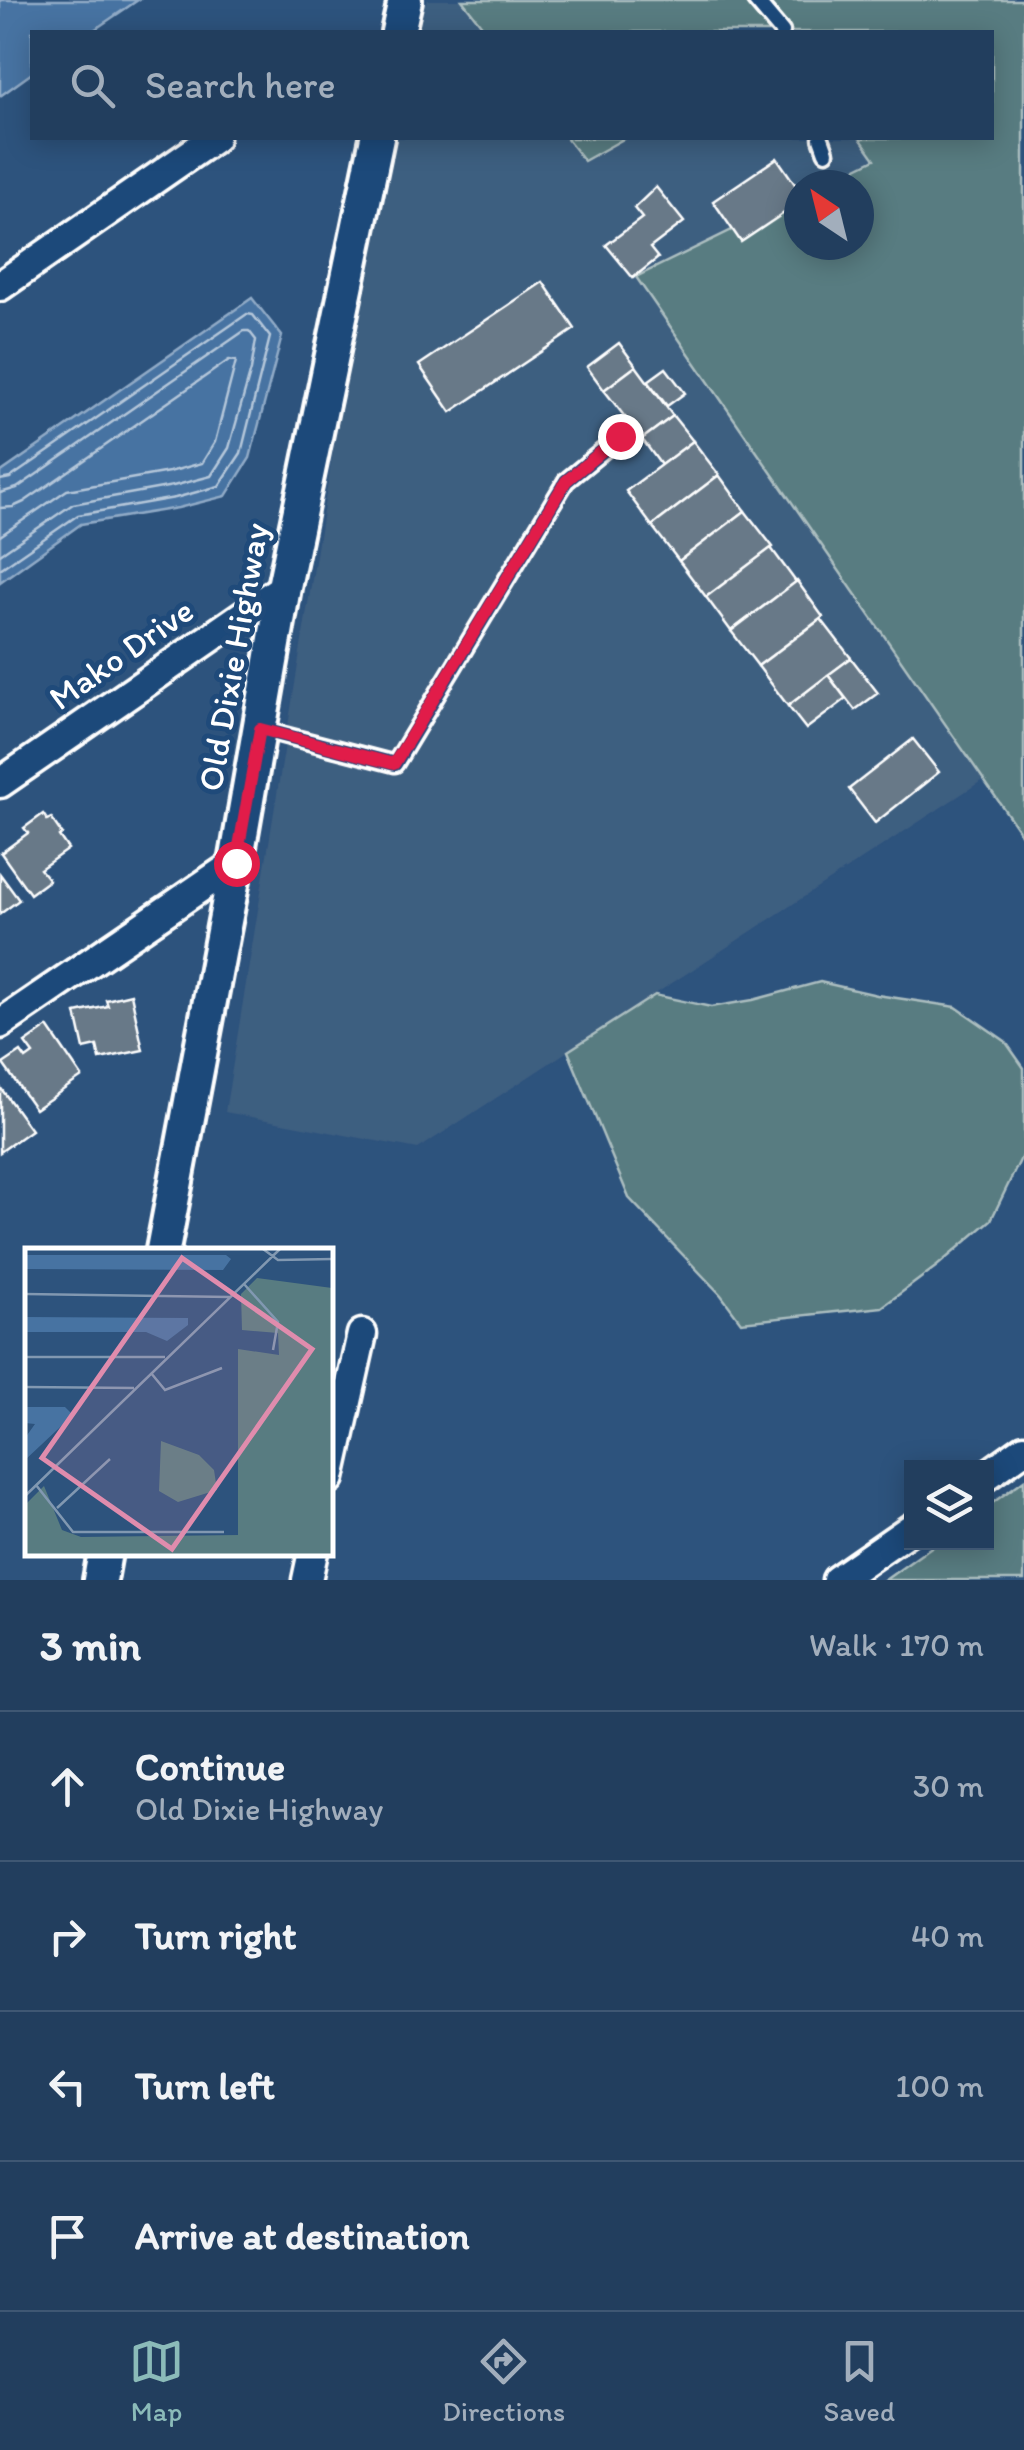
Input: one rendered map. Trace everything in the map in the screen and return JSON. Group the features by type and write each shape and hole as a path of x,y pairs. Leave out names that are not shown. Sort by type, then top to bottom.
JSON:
{"street":[{"path":"0,286 211,140"},
{"name":"Old Dixie Highway","path":"163,1248 284,586 377,140"},
{"name":"Mako Drive","path":"0,783 284,586"},
{"path":"0,1024 236,863"},
{"path":"332,1469 362,1334"},
{"path":"994,1470 1024,1449"},
{"path":"838,1580 904,1534"},
{"path":"100,1580 104,1555"},
{"path":"307,1580 312,1555"}],"lane":[{"path":"755,0 780,30"},
{"path":"260,729 394,764 566,481 620,436"}],"shaded area":[{"path":"428,0 462,0 485,30 413,30 417,13"},
{"path":"391,140 568,140 584,161 621,140 861,140 875,159 853,170 784,170 784,204 637,278 983,780 418,1149 225,1112 357,304"}],"green space":[{"path":"462,0 1024,0 1024,838 636,277 784,204 784,260 874,260 874,170 853,170 875,159 861,140 994,140 994,30 485,30"},
{"path":"568,140 621,140 584,161"},
{"path":"820,982 956,1007 1005,1041 1024,1068 1024,1152 991,1220 882,1307 741,1322 721,1295 629,1198 568,1051 655,995 711,1007"},
{"path":"1024,1480 1024,1580 885,1580 927,1550 994,1550 994,1502"}],"water":[{"path":"0,0 138,0 94,30 30,30 30,74 0,96"},
{"path":"252,298 282,336 250,458 226,496 81,524 0,582 0,473"}],"building":[{"path":"777,158 785,170 784,213 741,242 713,201"},
{"path":"656,187 684,222 650,248 658,258 633,278 606,245 642,218 634,208"},
{"path":"543,282 575,329 451,412 419,365"},
{"path":"619,343 636,366 604,390 587,367"},
{"path":"636,366 673,416 642,439 604,390"},
{"path":"666,368 685,393 667,406 648,381"},
{"path":"673,416 693,441 661,465 642,439"},
{"path":"693,441 719,475 652,526 626,491"},
{"path":"719,475 745,511 679,561 652,526"},
{"path":"745,511 773,547 706,597 679,561"},
{"path":"771,548 796,582 731,631 706,597"},
{"path":"797,581 823,617 758,666 731,631"},
{"path":"821,619 851,658 788,706 758,666"},
{"path":"851,658 878,693 855,710 828,675"},
{"path":"828,675 846,699 806,729 788,706"},
{"path":"913,739 939,772 875,823 849,789"},
{"path":"43,814 47,820 51,818 68,849 40,869 49,880 30,894 1,853 28,833 24,828"},
{"path":"0,874 19,900 0,914"},
{"path":"131,994 143,1050 100,1059 97,1046 84,1049 76,1013 108,1006 106,1000"},
{"path":"48,1027 82,1077 35,1109 3,1064 21,1052 26,1059 33,1054 25,1043"},
{"path":"0,1087 31,1130 0,1152"}],"route":[{"path":"236,863 260,729 394,764 566,481 620,436"}]}
